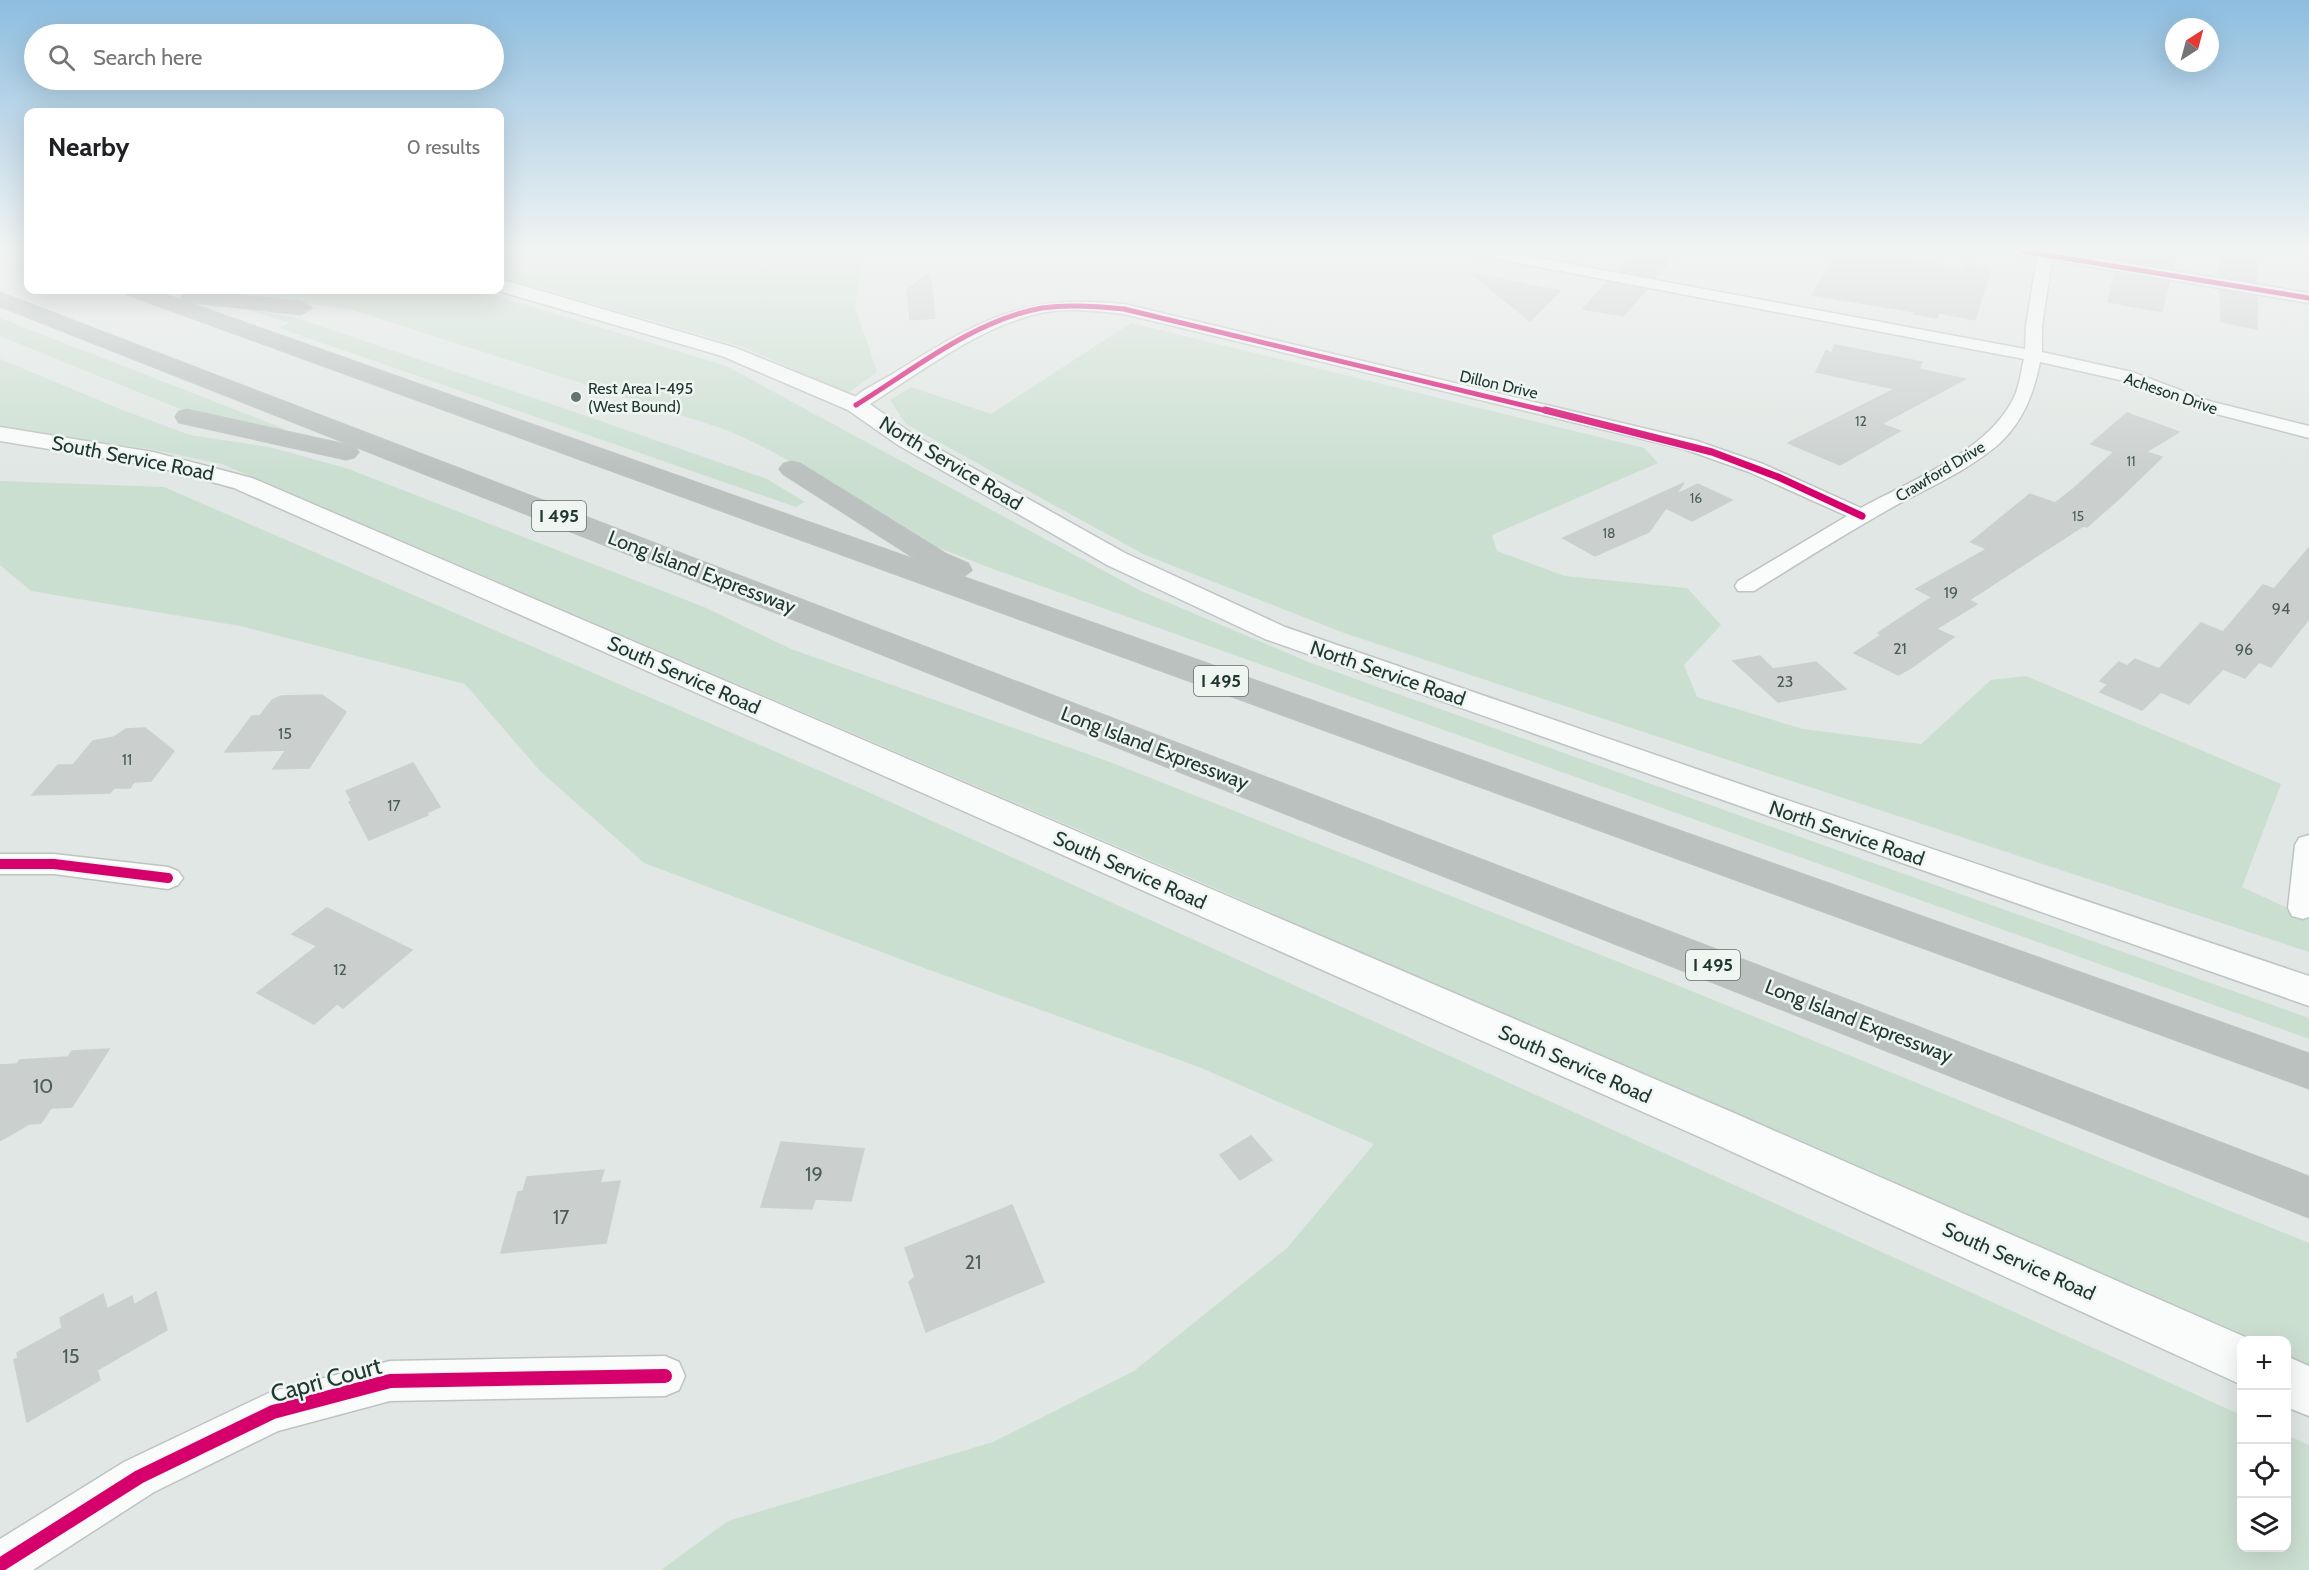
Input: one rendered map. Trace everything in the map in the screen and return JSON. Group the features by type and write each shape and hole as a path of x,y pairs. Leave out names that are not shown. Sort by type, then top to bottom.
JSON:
{"highway":[{"name":"Long Island Expressway","path":"65,324 2309,1197"},
{"name":"I 495","path":"229,324 2309,1071"},
{"path":"187,417 330,447 498,493"},
{"path":"792,469 938,561 1129,649"}],"main road":[{"name":"North Service Road","path":"634,324 729,352 856,405 915,445 1116,559 1275,633 1751,800 2309,991"},
{"name":"South Service Road","path":"0,434 98,448 180,464 243,483 1730,1131 2237,1358"},
{"path":"2291,1383 2309,1391"}],"street":[{"name":"Dillon Drive","path":"856,405 995,324"},
{"name":"Dillon Drive","path":"1188,324 1690,445 1780,477 1862,516"},
{"name":"Acheson Drive","path":"1864,324 2126,376 2203,405 2309,432"},
{"name":"Crawford Drive","path":"1746,586 1862,516 1956,464 1994,438 2013,415 2025,393 2032,356 2034,324"},
{"path":"2303,908 2309,845"},
{"path":"0,864 54,864 88,870 168,878"},
{"name":"Capri Court","path":"0,1565 139,1477 273,1412 390,1381 665,1376"}],"green space":[{"path":"0,324 16,324 285,429 273,432 195,415 0,336"},
{"path":"286,324 315,324 767,479 805,502 796,507 279,328"},
{"path":"397,324 590,324 726,366 1141,591 1311,663 2309,1018 2309,1039 985,566 915,537 791,462 718,427"},
{"path":"664,324 861,324 877,372 848,393 743,347"},
{"path":"1129,324 1136,324 1644,448 1658,463 1492,535 1497,551 1565,576 1687,588 1721,625 1684,665 1697,697 1803,729 1921,744 1991,680 2026,676 2281,784 2242,887 2309,918 2309,952 1344,633 1145,555 906,424 890,400 911,387 991,414"},
{"path":"0,359 125,411 190,435 269,447 346,468 704,607 791,649 1110,762 1667,981 2309,1243 2309,1370 2291,1362 2291,1336 2237,1338 1199,881 222,464 149,449 0,428"},
{"path":"0,481 164,487 864,790 2237,1413 2237,1552 2291,1552 2291,1437 2309,1445 2309,1570 661,1570 728,1521 993,1442 1134,1371 1287,1248 1374,1144 1199,1067 924,968 644,863 540,771 465,684 240,626 31,591 0,565"}],"building":[{"path":"2233,324 2257,324 2257,329"},
{"path":"1835,345 1922,362 1919,369 1965,379 1881,424 1900,431 1840,465 1788,443 1895,389 1816,372 1826,351 1832,353"},
{"path":"2127,413 2179,432 2146,452 2162,457 2087,527 2083,526 1969,600 1977,604 1936,629 1954,637 1911,668 1898,675 1854,653 1881,635 1878,633 1932,597 1916,589 1987,549 1971,542 2030,494 2055,503 2073,489 2114,452 2091,444"},
{"path":"1684,483 1675,495 1698,484 1732,500 1692,521 1666,508 1649,532 1595,556 1563,538"},
{"path":"2309,548 2309,619 2271,667 2259,662 2245,678 2223,669 2189,704 2161,692 2142,710 2100,692 2108,684 2100,681 2119,662 2127,666 2135,659 2159,669 2201,623 2223,632 2263,585 2274,589"},
{"path":"1760,656 1773,669 1816,662 1846,689 1778,702 1733,661"},
{"path":"322,695 346,712 309,768 273,769 286,750 225,752 252,716 260,716 272,700 281,696"},
{"path":"145,728 174,751 151,781 134,782 130,788 114,788 110,793 32,795 58,765 73,765 93,741 114,737 126,729"},
{"path":"413,763 440,807 426,813 428,815 369,840 349,802 352,801 346,791"},
{"path":"327,908 412,950 343,1008 337,1004 314,1024 257,993 317,946 292,934"},
{"path":"109,1049 72,1107 51,1108 41,1123 29,1124 0,1141 0,1065 17,1064 20,1060 68,1057 72,1051"},
{"path":"1251,1136 1272,1160 1240,1180 1220,1155"},
{"path":"781,1142 864,1149 851,1201 815,1199 812,1209 761,1207"},
{"path":"604,1170 600,1183 620,1181 606,1243 501,1253 518,1192 523,1191 527,1177"},
{"path":"1012,1205 1044,1282 926,1332 909,1282 915,1277 905,1248"},
{"path":"156,1292 167,1330 97,1370 100,1380 27,1422 14,1360 18,1358 17,1353 62,1328 60,1318 103,1294 107,1309 132,1296 134,1305"}],"cycle path":[{"path":"856,405 942,351 994,324"},
{"path":"1188,324 1690,445 1756,468 1862,516"},
{"path":"0,864 54,864 88,870 168,878"},
{"path":"0,1565 139,1477 273,1412 390,1381 665,1376"}],"place":[{"name":"Rest Area I-495 (West Bound)","path":"576,397"}]}
